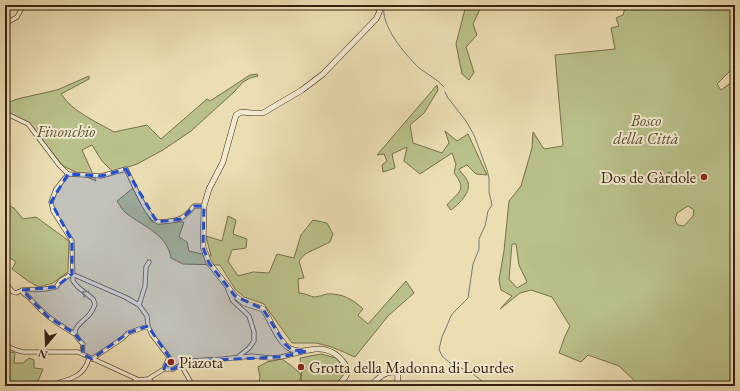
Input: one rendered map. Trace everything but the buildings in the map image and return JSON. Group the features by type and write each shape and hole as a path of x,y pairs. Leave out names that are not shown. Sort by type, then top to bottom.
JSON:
{"street":[{"path":"5,24 17,17 23,6 27,5"},
{"path":"338,386 346,376 348,370 340,357 333,352 323,349 301,352 292,350 285,344 263,309 244,303 235,296 209,263 203,247 204,206 209,189 223,162 236,115 241,112 263,113 302,90 323,74 376,19 381,5"},
{"path":"5,113 28,124 59,165 68,174 101,176 126,168 143,202 153,218 158,222 182,219 194,206 204,206"},
{"path":"68,174 56,189 50,202 53,211 72,241 73,281 93,299 95,304 90,314 77,326 75,334 77,339 83,344 82,354"},
{"path":"139,305 145,286 146,267 149,262"},
{"path":"5,283 13,292 16,293 22,290 56,287 61,280 72,274"},
{"path":"72,274 125,296 139,305 148,316 148,326 152,335 169,357 164,369"},
{"path":"227,284 227,288 233,301 249,316 254,332 254,341 238,358"},
{"path":"22,290 23,293 34,301 47,316 61,327 75,334"},
{"path":"52,386 54,384 75,378 85,368 90,358 123,338 128,333 148,326"},
{"path":"5,345 23,352 78,352 139,380 148,379 164,369 173,369 189,361 252,356 270,358 307,351"},
{"path":"181,365 193,386"},
{"path":"370,386 383,374 389,371 395,372 398,376 397,386"},
{"path":"130,386 136,379"},
{"path":"148,379 155,386"}],"highlighted area":[{"path":"126,169 157,222 182,219 194,206 204,206 203,247 209,263 235,296 263,309 285,344 292,350 307,351 281,357 189,361 173,369 164,369 169,357 148,326 128,333 92,359 82,354 83,344 75,334 47,316 22,290 56,287 72,274 72,241 51,202 68,174 101,176"}],"green space":[{"path":"466,5 484,5 481,7 473,24 477,35 466,47 474,72 469,80 462,74 456,44"},
{"name":"Bosco della Città","path":"626,5 735,5 735,66 717,84 721,90 735,80 735,386 640,386 619,366 588,355 581,362 559,353 570,326 552,297 531,290 520,293 500,309 512,296 501,290 499,280 504,251 509,201 521,186 532,148 533,132 544,149 563,146 555,55 615,49 611,28 619,26 616,18 623,15","holes":["688,206 694,210 693,216 684,226 678,225 675,220 677,213","512,244 516,244 519,265 527,282 517,288 509,279"]},
{"name":"Finonchio","path":"257,74 258,76 243,82 191,131 163,150 137,164 113,172 102,161 92,145 82,150 96,181 63,166 28,122 12,115 5,119 5,104 17,99 57,90 89,76 89,79 61,94 72,106 85,116 114,132 147,125 161,139 207,99 210,101 250,75"},
{"path":"437,85 438,90 424,113 410,125 413,143 442,153 449,143 445,131 457,141 468,134 487,175 476,174 467,165 459,169 467,180 468,188 467,193 461,201 451,210 447,205 458,194 461,187 454,173 456,164 452,153 420,174 404,161 407,147 392,154 395,168 383,172 382,165 387,161 384,154 377,155"},
{"path":"133,188 152,222 184,222 179,237 187,242 189,251 211,256 206,236 222,241 228,216 236,220 233,234 247,239 246,248 232,250 228,261 238,276 253,272 269,273 277,254 294,258 301,235 313,220 327,223 333,234 330,242 305,254 299,261 304,278 298,279 299,293 314,297 332,294 346,297 363,309 358,315 368,324 406,281 414,293 388,316 355,357 332,347 316,343 292,343 264,304 244,297 235,289 220,265 183,264 171,258 169,250 160,237 126,213 117,201"},
{"path":"5,204 14,208 23,219 36,217 69,241 68,272 53,283 39,287 12,269 16,262 5,254"},
{"path":"11,352 15,353 14,363 23,363 29,358 34,360 34,368 43,369 38,381 28,386 5,386 5,354"},
{"path":"321,354 336,358 341,364 344,372 343,376 334,386 310,386 308,384 303,384 301,378 302,371 300,358"},
{"path":"282,359 301,374 299,386 258,386 260,377 258,367 267,362"}],"waterway":[{"path":"384,5 386,22 395,39 419,68 444,87"},
{"path":"445,92 474,135 487,170 492,205 488,211 485,226 479,239 479,249 473,264 468,298 451,316 442,337 439,349 442,356 450,363 470,372 489,386"}],"place":[{"name":"Dos de Gàrdole","path":"704,177"},
{"name":"Piazota","path":"171,362"},
{"name":"Grotta della Madonna di Lourdes","path":"301,367"}]}
